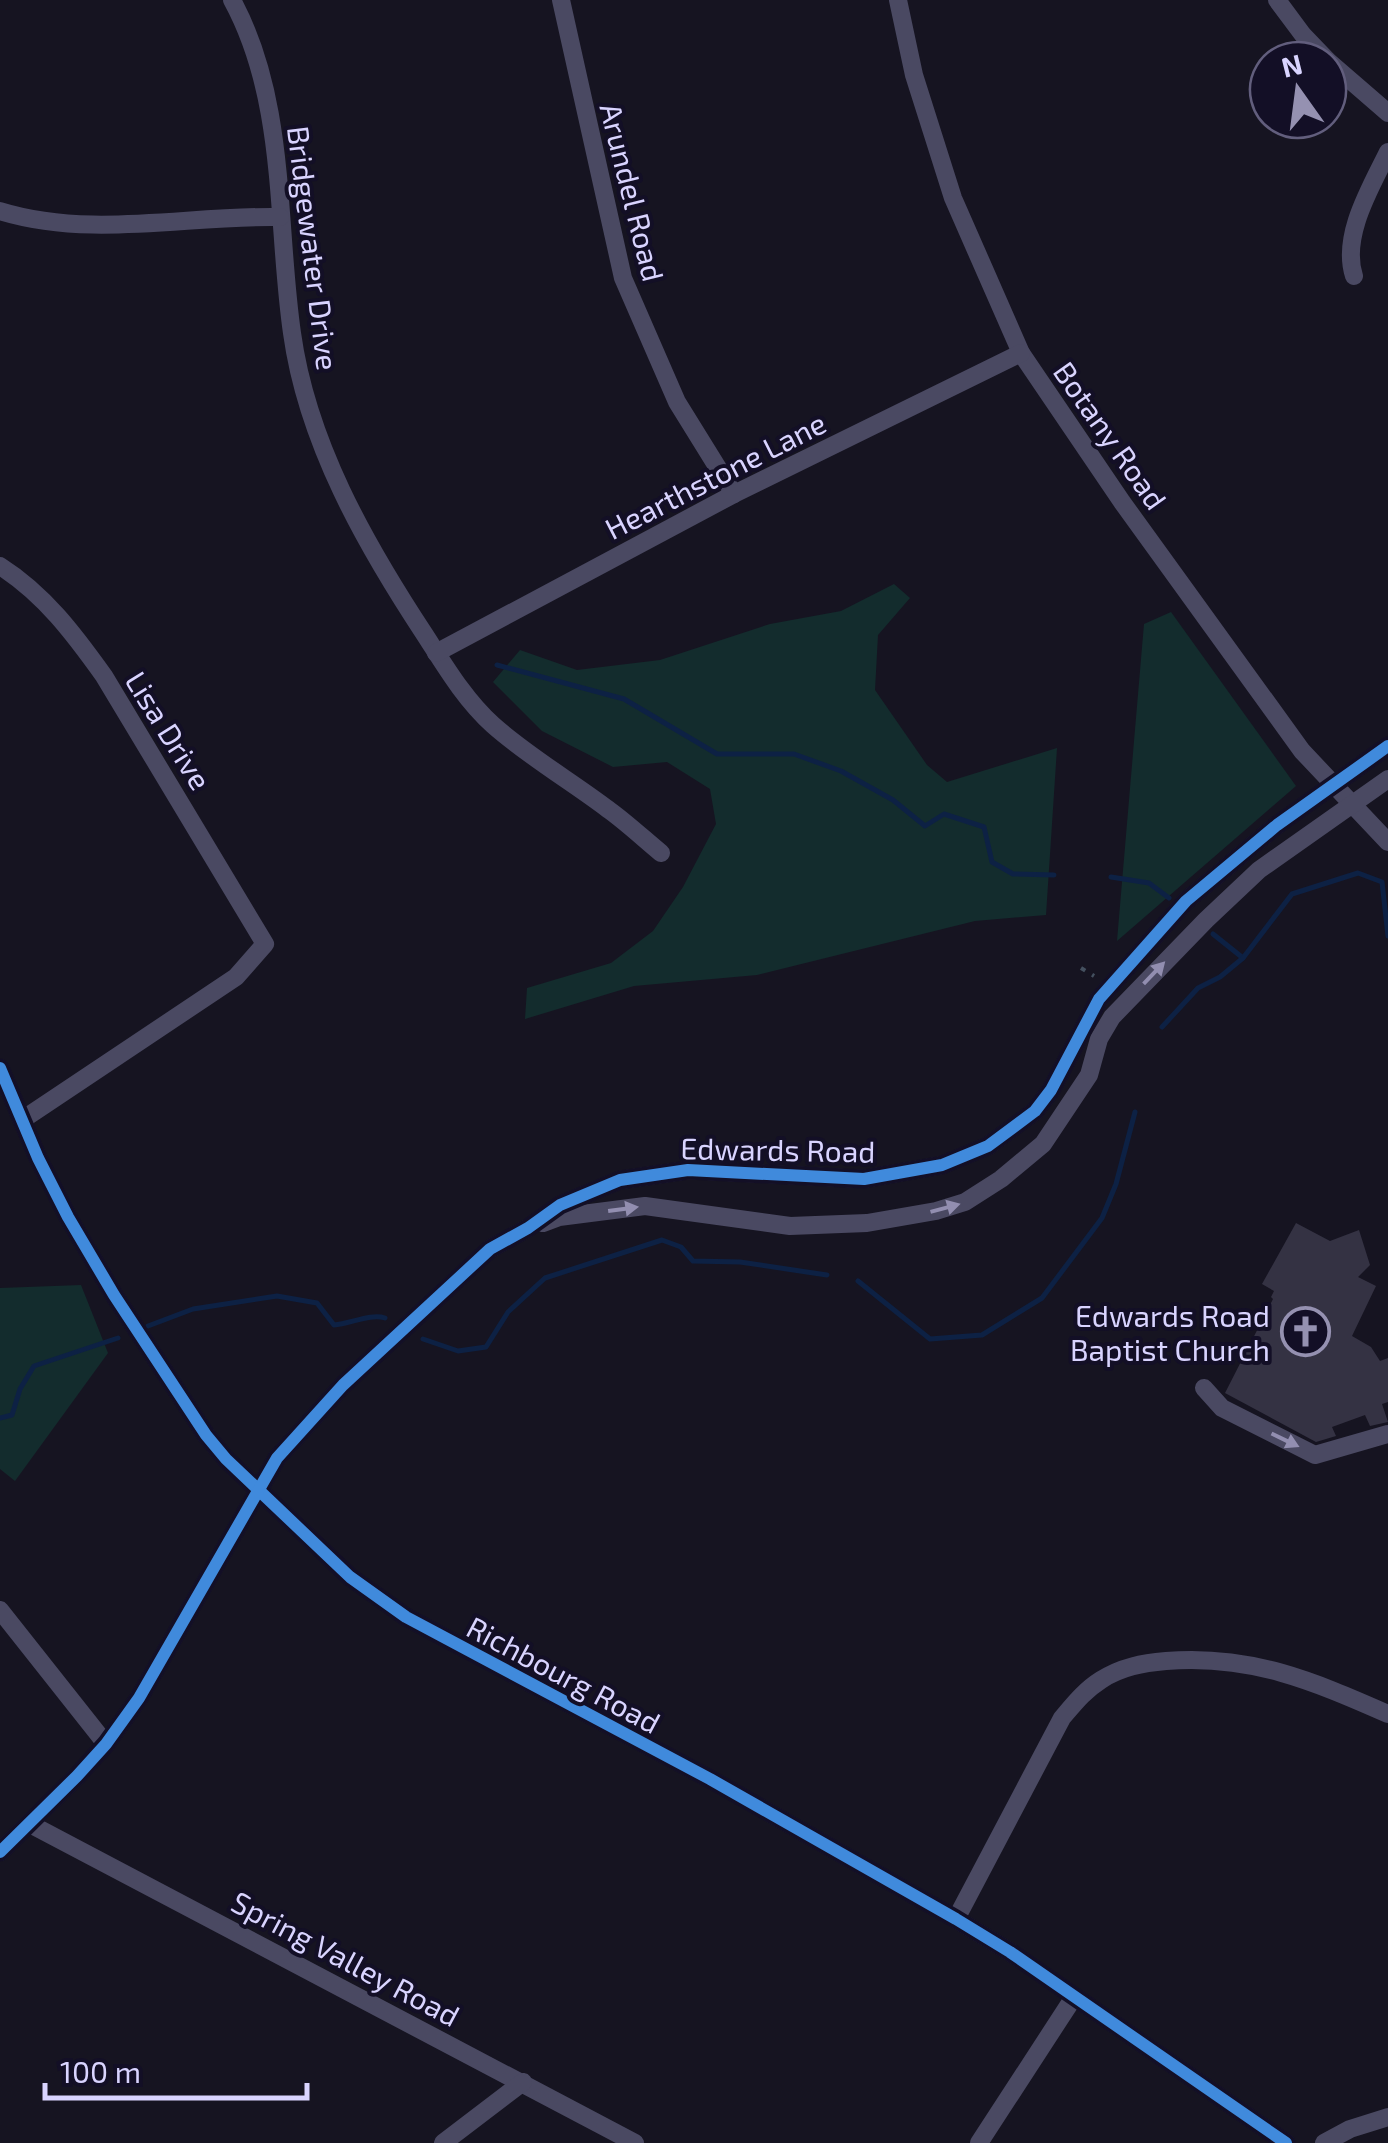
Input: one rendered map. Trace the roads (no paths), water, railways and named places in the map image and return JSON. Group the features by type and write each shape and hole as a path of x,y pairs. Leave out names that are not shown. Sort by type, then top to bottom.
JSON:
{"street":[{"name":"Bridgewater Drive","path":"232,0 249,39 272,123 292,338 318,431 362,529 468,698 493,725 611,811 661,853"},
{"name":"Arundel Road","path":"561,0 623,278 678,402 734,494"},
{"name":"Botany Road","path":"898,0 914,75 953,198 1021,353 1122,502 1302,751 1388,842"},
{"path":"1277,0 1309,40"},
{"path":"1348,78 1388,113"},
{"path":"1354,276 1350,260 1352,238 1388,152"},
{"path":"0,211 49,223 91,225 280,217"},
{"name":"Hearthstone Lane","path":"436,652 734,494 1021,353"},
{"name":"Lisa Drive","path":"0,566 45,602 85,649 265,944 236,977 22,1120"},
{"name":"Edwards Road","path":"0,1852 106,1744 145,1689 277,1458 343,1384 490,1248 595,1188 646,1174 688,1170 877,1178 942,1165 988,1146 1036,1111 1099,999 1186,900 1332,784 1388,746"},
{"name":"Edwards Road","path":"528,1228 559,1218 645,1206 790,1226 866,1223 936,1212 966,1202 1043,1144 1089,1075 1099,1039 1112,1017 1144,984 1259,870 1388,779"},
{"name":"Richbourg Road","path":"0,1068 68,1217 206,1435 350,1577 406,1617 710,1779 956,1919 1286,2143"},
{"path":"1204,1388 1222,1408 1315,1455 1388,1434"},
{"path":"0,1610 106,1744"},
{"path":"956,1919 1057,1726 1078,1699 1114,1672 1147,1662 1195,1658 1255,1664 1299,1677 1388,1714"},
{"name":"Spring Valley Road","path":"30,1824 636,2143"},
{"path":"979,2143 1074,1997"},
{"path":"443,2143 523,2082"},
{"path":"1324,2143 1350,2129 1388,2117"}],"waterway":[{"path":"497,665 624,699 717,754 794,754 841,771 893,800 925,826 944,814 984,827 992,862 1013,874 1054,875"},
{"path":"1162,1027 1198,988 1220,977 1243,958 1292,894 1358,873 1382,882 1388,936"},
{"path":"1111,877 1149,883 1169,898"},
{"path":"1213,934 1243,958"},
{"path":"858,1281 930,1339 982,1335 1042,1298 1102,1218 1116,1184 1135,1112"},
{"path":"423,1339 458,1351 486,1347 508,1312 545,1278 662,1240 681,1247 693,1261 740,1262 827,1275"},
{"path":"148,1326 193,1309 277,1296 317,1303 334,1325 385,1318"},
{"path":"0,1418 12,1415 20,1389 34,1366 118,1338"}],"place":[{"name":"Edwards Road Baptist Church","path":"1305,1332"}]}
